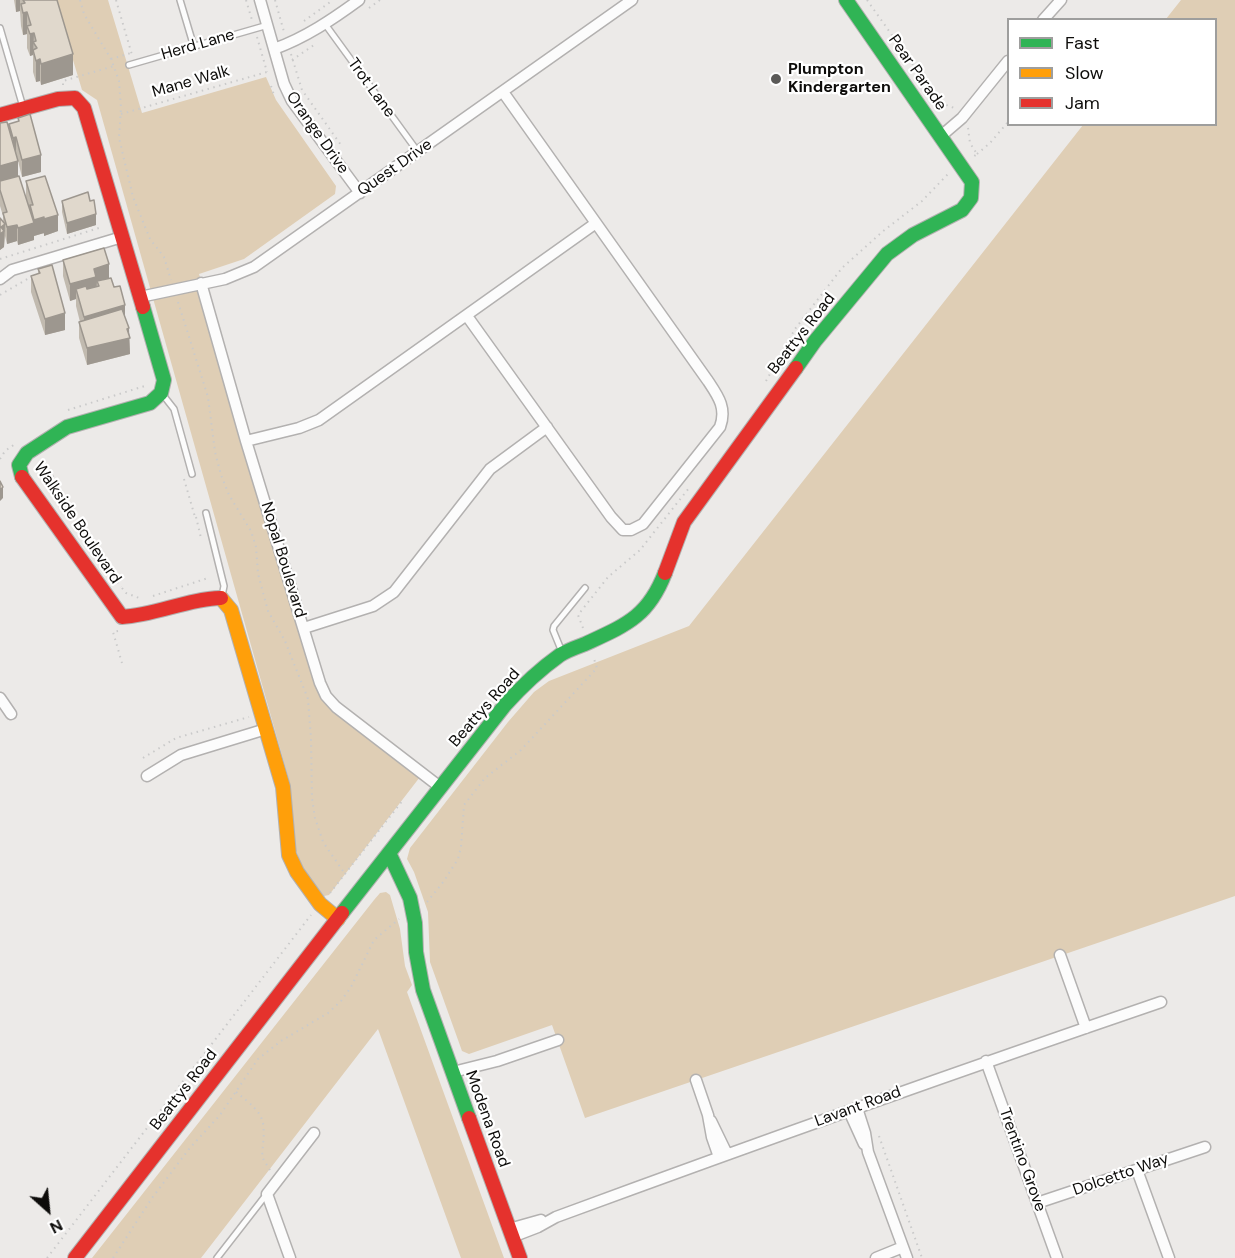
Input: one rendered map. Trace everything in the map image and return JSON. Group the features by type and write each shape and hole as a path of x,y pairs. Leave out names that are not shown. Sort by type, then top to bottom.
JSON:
{"street":[{"name":"Orange Drive","path":"260,0 284,84 292,101 360,193"},
{"path":"274,49 326,24 359,0"},
{"name":"Quest Drive","path":"140,297 225,279 254,267 632,0"},
{"name":"Pear Parade","path":"846,0 961,165"},
{"path":"1045,18 1061,0"},
{"path":"941,136 962,118 1007,62"},
{"path":"467,316 611,517 623,530 631,530 643,524 720,427 724,415 721,400 503,92"},
{"path":"0,115 58,99 75,98 84,108 164,380 161,393"},
{"name":"Beattys Road","path":"75,1258 440,787 512,698 531,677 562,654 624,626 641,614 659,588 684,522 815,341 887,254 913,235 962,210 970,198 972,182 961,165"},
{"path":"246,441 299,428 319,420 596,223"},
{"path":"0,279 12,270 122,237"},
{"name":"Nopal Boulevard","path":"201,283 246,441 320,683 326,696 440,787"},
{"name":"Walkside Boulevard","path":"161,393 150,403 67,428 27,453 19,465 20,474 122,617 137,617 208,598 222,598"},
{"path":"304,627 373,606 394,591 490,469 547,427"},
{"path":"222,598 231,610 259,731 283,787 289,855 297,872 320,904 338,919"},
{"path":"0,698 11,714"},
{"path":"147,776 181,755 259,731"},
{"name":"Modena Road","path":"389,853 405,887 423,990 520,1258"},
{"name":"Modena Road","path":"378,867 398,888 410,913"},
{"path":"1060,955 1086,1028"},
{"name":"Lavant Road","path":"510,1233 535,1221 556,1217 986,1061 1161,1002"},
{"path":"454,1076 558,1040"},
{"name":"Trentino Grove","path":"986,1061 1057,1258"},
{"path":"696,1080 708,1115 712,1137 723,1156"},
{"path":"853,1109 859,1135 868,1152 903,1255 876,1258"},
{"path":"290,1258 267,1194 314,1133"},
{"name":"Dolcetto Way","path":"1037,1203 1205,1147"},
{"path":"1137,1170 1169,1258"}],"lane":[{"path":"180,0 194,47"},
{"name":"Trot Lane","path":"326,24 418,152"},
{"name":"Herd Lane","path":"132,64 268,25"},
{"path":"0,28 23,109"},
{"path":"161,393 174,409 192,474"},
{"path":"206,513 224,586 222,598"},
{"path":"562,654 553,630 554,626 585,588"},
{"path":"217,1258 267,1194"}],"path":[{"path":"80,0 84,14 111,59 119,81 121,114 119,138 133,197 150,239 164,257 208,397 215,452 221,475 229,495 251,531 256,547 262,595 295,663 308,699 312,798 315,818 323,842 345,874"},
{"path":"116,0 132,64"},
{"path":"246,0 254,29"},
{"path":"274,0 302,90 343,147"},
{"path":"296,26 333,0"},
{"path":"867,0 936,97 956,109 968,126 970,143 977,154"},
{"name":"Mane Walk","path":"121,114 267,72 254,29"},
{"path":"284,32 290,30"},
{"path":"111,59 131,53"},
{"path":"270,84 274,95"},
{"path":"766,381 795,329 842,268 882,232 922,201 943,177 990,143 1007,123"},
{"path":"0,259 105,226"},
{"path":"0,459 5,451 15,444"},
{"path":"34,448 45,461 53,476 58,499 121,587 126,593 143,599"},
{"path":"192,474 184,477 202,539"},
{"path":"113,1258 152,1198 189,1149 220,1115 258,1059 271,1048 314,1023 341,1001 351,987 374,940 390,925 433,897 458,859 464,805 485,778 521,750 597,668 578,615 608,577 640,550 691,485"},
{"path":"154,596 208,578 211,571"},
{"path":"107,597 121,587"},
{"path":"122,663 113,632 126,630"},
{"path":"143,758 176,738 249,717 259,731"},
{"path":"47,1258 403,800"},
{"path":"236,1092 252,1104 263,1120 265,1137 262,1157 268,1168 280,1177"}],"shaded area":[{"path":"55,0 108,0 142,113 266,77 276,100 336,186 335,194 244,259 199,274 326,696 423,773 329,895 324,896 310,877 300,862 295,847 289,780 97,100 82,90"},
{"path":"1181,0 1235,0 1235,896 585,1118 552,1025 469,1054 462,1051 430,962 428,912 407,859 410,848 534,692 549,681 689,626 1082,126 1217,126 1217,18 1167,18"},
{"path":"386,892 390,895 400,929 405,966 412,985 407,992 504,1258 461,1258 378,1029 201,1258 92,1258 374,900 380,893"}],"building":[{"path":"23,0 57,0 73,54 41,64 40,59 36,61 33,50 37,48 33,42 36,41 34,33 30,34 27,26 31,25 27,12 23,13 21,4 25,3"},
{"path":"30,114 41,155 22,160 16,137 13,138 9,124"},
{"path":"7,122 18,161 0,166 0,123"},
{"path":"19,176 34,223 18,228 17,225 7,227 3,213 7,212 0,190 0,181"},
{"path":"45,176 58,215 34,220 30,205 33,205 26,181"},
{"path":"88,192 90,201 94,200 96,214 67,223 62,201"},
{"path":"0,218 5,224 1,227 4,231 0,234"},
{"path":"104,248 109,264 94,269 96,277 70,284 63,260"},
{"path":"52,265 65,313 45,319 31,276 40,273 38,269"},
{"path":"111,278 114,287 120,286 125,305 84,317 76,289 99,286 97,281"},
{"path":"122,309 130,338 87,348 79,322"}],"traffic: fast":[{"path":"796,368 815,341 887,254 913,235 962,210 971,198 972,182 846,0"},
{"path":"22,477 19,465 27,453 67,427 150,403 161,393 164,380 143,307"},
{"path":"342,913 511,698 560,655 634,618 651,600 665,573"},
{"path":"389,853 410,898 423,990 469,1118"}],"traffic: slow":[{"path":"221,598 231,610 283,787 289,855 297,872 320,904 338,919"}],"traffic: jam":[{"path":"0,115 58,99 75,98 84,108 143,307"},
{"path":"665,573 684,522 796,368"},
{"path":"22,477 122,617 221,598"},
{"path":"75,1258 342,913"},
{"path":"469,1118 520,1258"}],"place":[{"name":"Plumpton Kindergarten","path":"776,79"}]}
